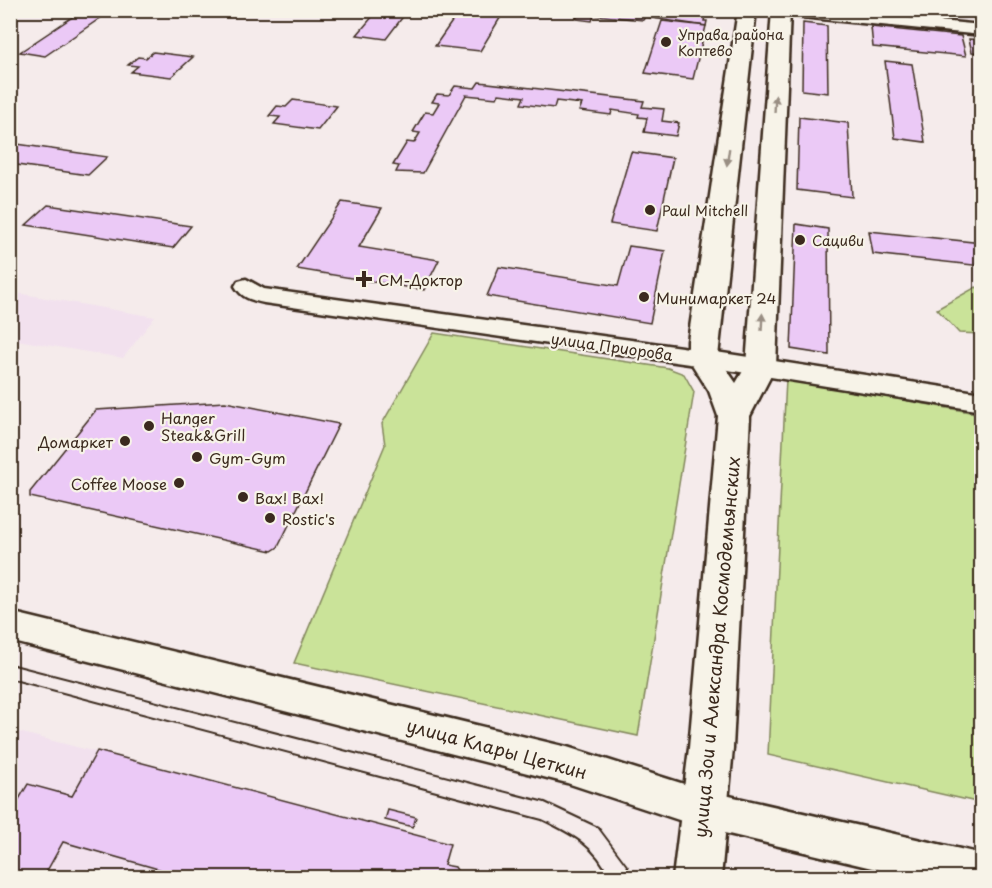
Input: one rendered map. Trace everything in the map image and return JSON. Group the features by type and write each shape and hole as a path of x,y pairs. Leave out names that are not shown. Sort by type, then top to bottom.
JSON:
{"main road":[{"path":"703,358 703,341 747,10"},
{"name":"улица Зои и Александра Космодемьянских","path":"697,878 711,748 734,416 760,366 781,11"},
{"name":"улица Зои и Александра Космодемьянских","path":"703,358 724,389 734,416"}],"street":[{"path":"781,11 981,30"},
{"name":"улица Приорова","path":"246,286 255,294 264,296 760,366 981,402"},
{"name":"улица Клары Цеткин","path":"10,626 258,686 567,765 703,809 981,874"}],"shaded area":[{"path":"11,292 155,317 123,358 11,339"},
{"path":"11,730 450,844 444,864 455,867 462,877 11,878"}],"green space":[{"path":"976,287 981,290 981,334 959,333 937,309"},
{"path":"434,333 668,368 684,374 694,392 638,736 294,663 385,445 382,424"},
{"path":"786,379 981,414 981,803 768,755"}],"building":[{"path":"83,10 112,10 45,56 20,52"},
{"path":"378,10 408,10 386,39 357,35"},
{"path":"460,10 505,10 480,51 435,46"},
{"path":"553,10 706,10 704,21 707,21 706,26 645,17 643,20 594,15 592,21 576,19 579,13"},
{"path":"934,10 982,10 982,15"},
{"path":"662,21 706,26 693,79 645,73"},
{"path":"803,23 827,26 828,93 802,90"},
{"path":"871,27 961,36 966,56 873,47"},
{"path":"969,39 982,40 982,53 972,52"},
{"path":"153,52 193,57 171,77 131,72 138,66 128,65 138,57 146,58"},
{"path":"885,61 912,64 925,142 895,138"},
{"path":"479,82 644,101 642,107 664,109 662,121 679,123 676,136 644,132 647,118 638,117 639,114 612,110 611,115 579,111 582,104 556,101 554,108 521,104 524,97 499,94 497,98 466,95 423,173 396,172 399,166 393,165 407,142 414,143 420,133 413,132 425,112 433,113 439,103 432,102 437,94 449,95 455,86 475,88"},
{"path":"293,100 337,106 318,130 274,124 280,117 269,116 277,106 286,107"},
{"path":"799,117 848,123 852,197 797,190"},
{"path":"10,143 107,157 88,175 10,164"},
{"path":"631,152 673,158 657,231 610,224"},
{"path":"342,202 382,208 359,247 439,260 424,290 297,269"},
{"path":"48,205 191,226 173,248 26,225"},
{"path":"796,224 828,229 829,355 791,349"},
{"path":"869,231 982,243 982,266 873,254"},
{"path":"629,246 665,251 650,323 487,296 499,267 618,286"},
{"path":"225,402 339,424 278,547 272,551 30,497 30,492 96,410"},
{"path":"97,751 450,844 444,865 455,867 462,878 190,878 63,842 43,878 10,878 10,814 28,784 72,796"},
{"path":"388,810 416,817 413,827 385,820"}],"tram line":[{"path":"10,664 545,802 598,827 628,867 630,878"},
{"path":"10,679 542,820 582,843 598,858 609,878"}],"place":[{"name":"Управа района Коптево","path":"666,42"},
{"name":"Paul Mitchell","path":"650,210"},
{"name":"Сациви","path":"800,240"},
{"name":"СМ-Доктор","path":"364,279"},
{"name":"Минимаркет 24","path":"644,297"},
{"name":"Hanger Steak&Grill","path":"149,426"},
{"name":"Домаркет","path":"125,441"},
{"name":"Gym-Gym","path":"197,457"},
{"name":"Coffee Moose","path":"179,483"},
{"name":"Вах! Вах!","path":"243,497"},
{"name":"Rostic's","path":"270,518"}]}
